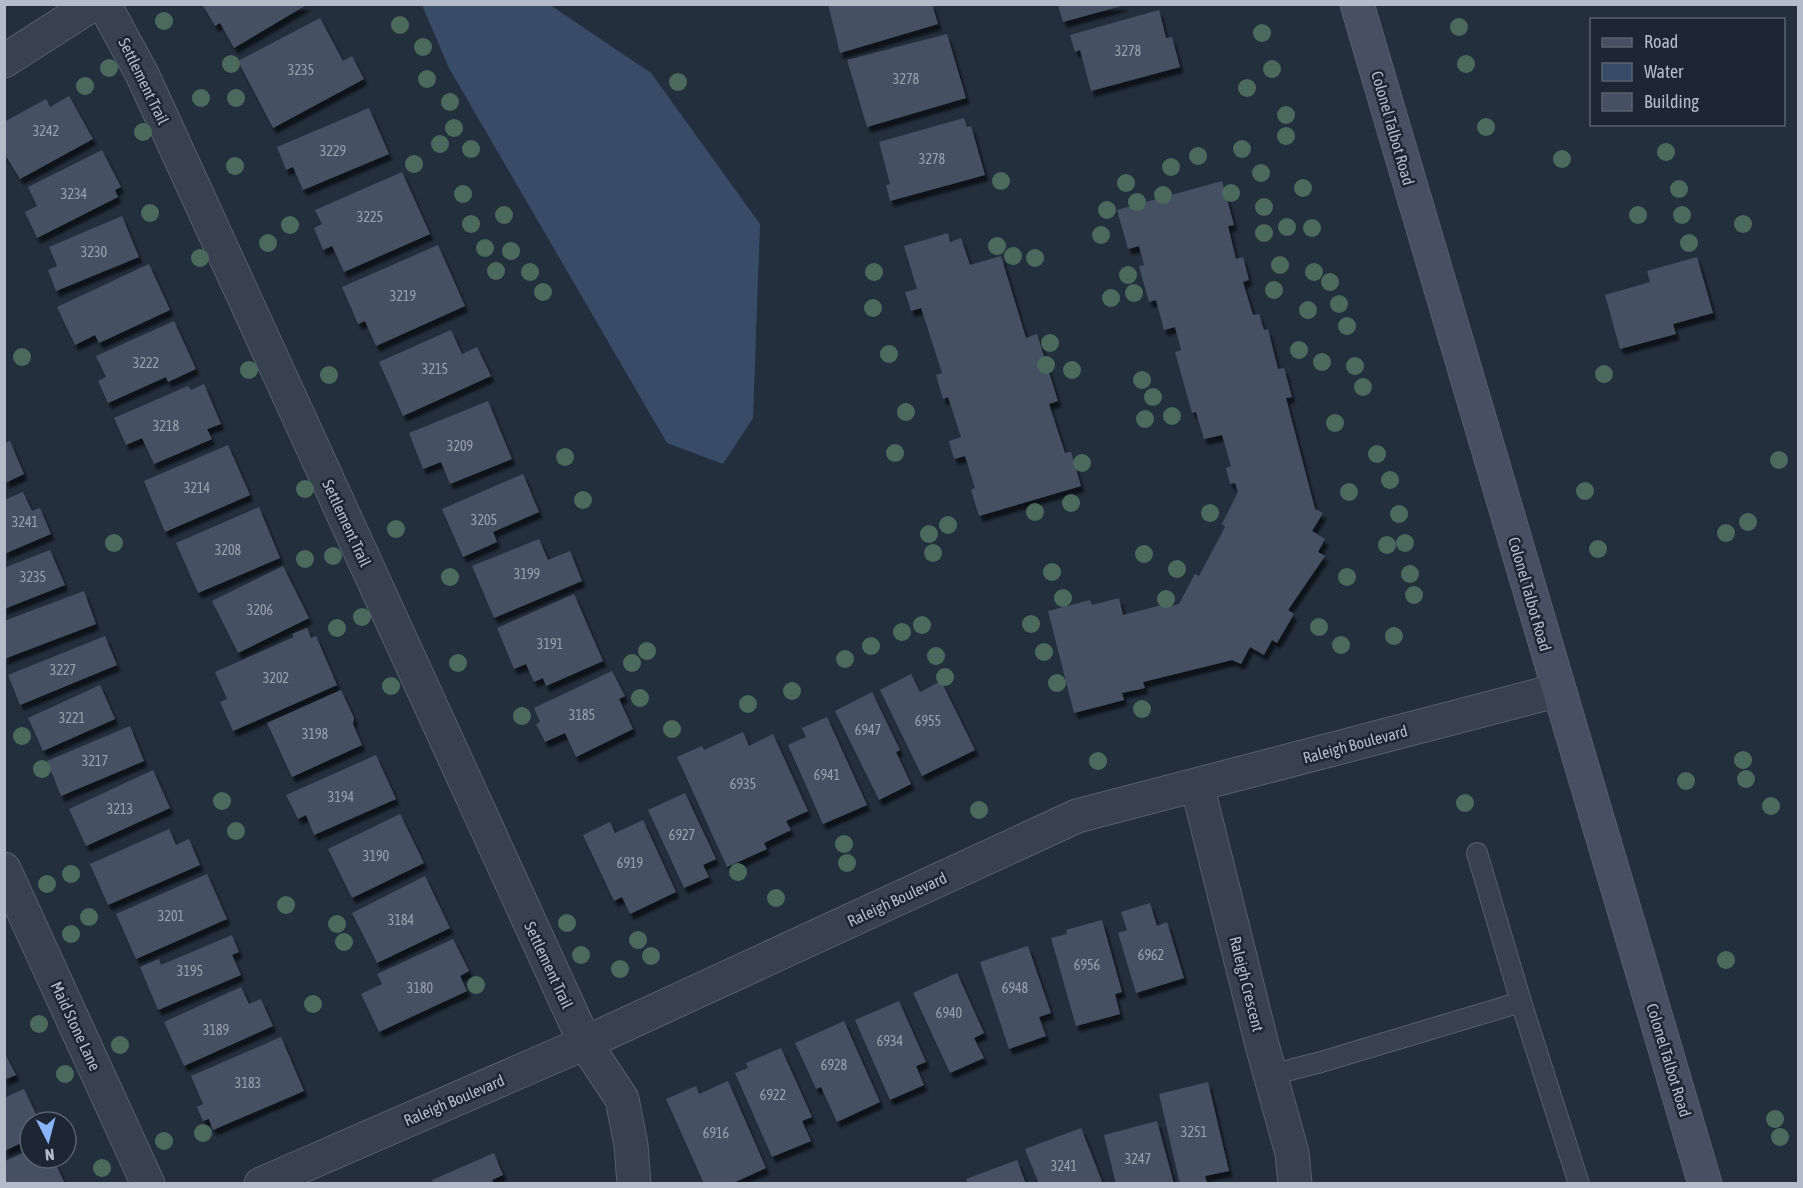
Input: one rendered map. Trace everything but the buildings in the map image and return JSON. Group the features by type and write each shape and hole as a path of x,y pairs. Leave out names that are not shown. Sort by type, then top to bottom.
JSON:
{"main road":[{"name":"Colonel Talbot Road","path":"1357,4 1705,1184"}],"street":[{"path":"4,61 93,4"},
{"name":"Settlement Trail","path":"104,4 142,74 585,1043"},
{"name":"Raleigh Boulevard","path":"261,1184 585,1043 1077,816 1559,690"},
{"name":"Raleigh Crescent","path":"1197,785 1292,1153 1295,1184"},
{"name":"Maid Stone Lane","path":"4,869 148,1184"},
{"path":"585,1043 622,1099 632,1145 634,1184"}],"lane":[{"path":"1477,853 1521,1002 1579,1184"},
{"path":"1270,1074 1321,1062 1521,1002"}],"water":[{"path":"422,5 550,5 651,73 760,224 753,418 723,464 667,443 449,68"}]}
